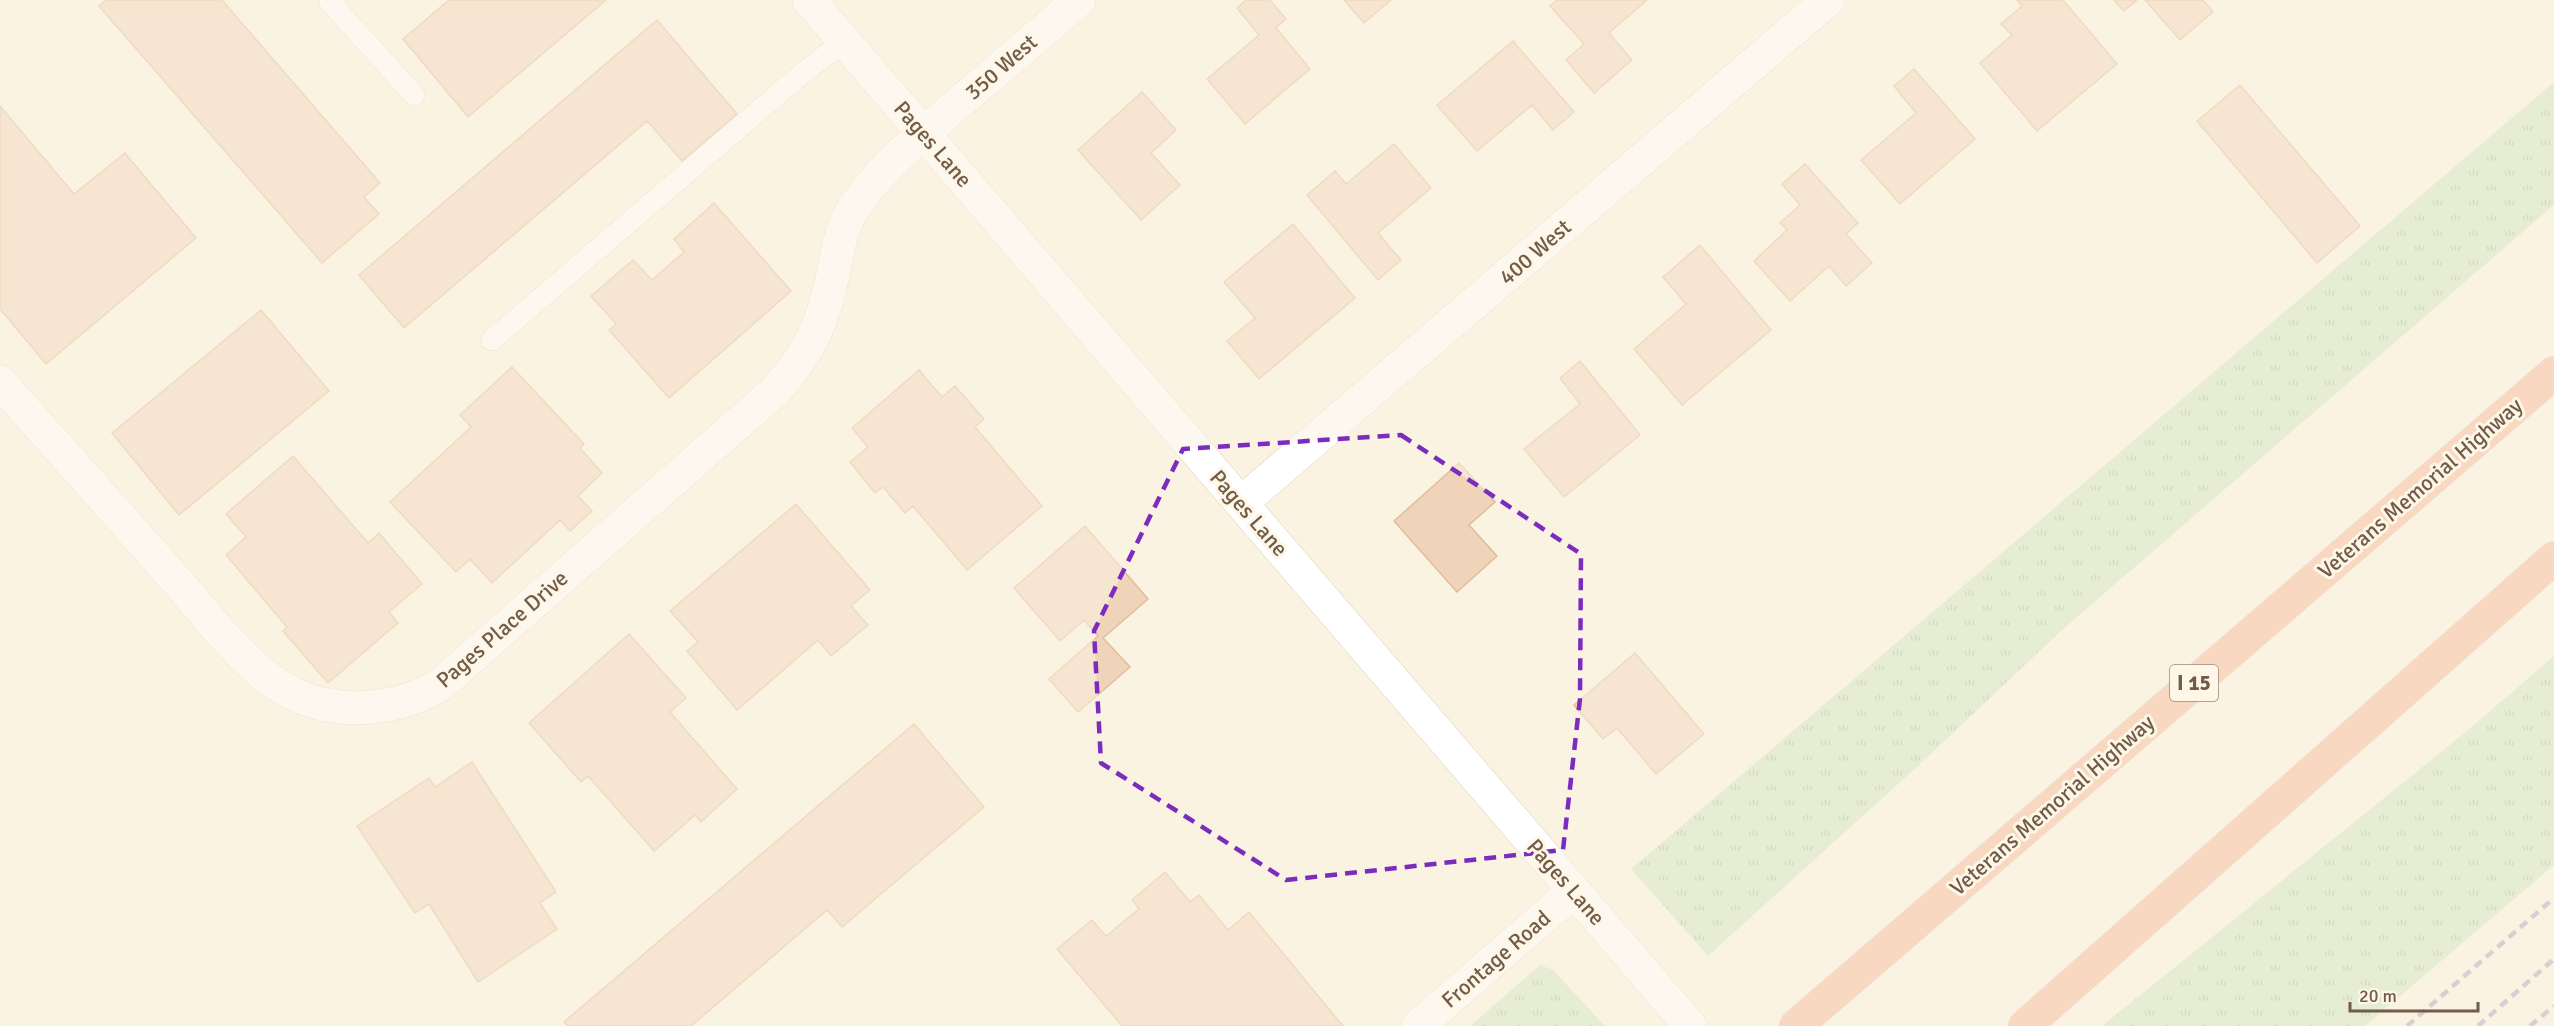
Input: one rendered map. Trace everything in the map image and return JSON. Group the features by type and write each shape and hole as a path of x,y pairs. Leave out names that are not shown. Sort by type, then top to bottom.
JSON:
{"highway":[{"name":"Veterans Memorial Highway","path":"1796,1026 2554,373"},
{"path":"2025,1026 2554,558"}],"street":[{"name":"Pages Lane","path":"809,0 1690,1026"},
{"name":"350 West","path":"923,134 1079,0"},
{"name":"400 West","path":"1241,504 1828,0"},
{"name":"Pages Place Drive","path":"0,382 226,636 271,679 295,695 321,705 350,708 401,702 422,696 440,685 775,391 795,369 811,345 823,317 840,238 850,215 884,173 923,134"},
{"name":"Frontage Road","path":"1418,1026 1574,891"}],"lane":[{"path":"330,1 414,95"},
{"path":"492,340 798,77 844,41"}],"highlighted area":[{"path":"1401,435 1581,554 1580,699 1563,850 1286,880 1101,763 1094,631 1183,449"}],"green space":[{"path":"2554,82 2554,205 2062,630 1918,766 1708,956 1631,869"},
{"path":"2554,656 2554,865 2365,1026 2102,1026 2467,731"},
{"path":"1540,965 1553,970 1605,1026 1470,1026"}],"building":[{"path":"106,0 222,0 380,183 364,197 379,214 322,263 99,6"},
{"path":"449,0 606,0 468,117 403,39"},
{"path":"1246,0 1270,0 1286,19 1276,28 1310,69 1245,124 1207,79 1259,35 1237,8"},
{"path":"1344,0 1391,0 1364,23"},
{"path":"1557,0 1647,0 1609,33 1632,60 1594,93 1566,60 1584,44 1550,6"},
{"path":"2017,0 2063,0 2117,64 2037,131 1980,63 2012,35 2001,24 2022,6"},
{"path":"2114,0 2137,0 2124,11"},
{"path":"2145,0 2203,0 2213,12 2180,40"},
{"path":"657,20 737,114 682,161 647,121 404,328 359,275"},
{"path":"1513,41 1574,112 1553,130 1532,105 1477,151 1437,105"},
{"path":"1914,69 1975,139 1900,204 1861,160 1916,113 1894,86"},
{"path":"2240,85 2360,226 2317,263 2197,121"},
{"path":"1142,92 1176,130 1151,153 1180,185 1141,220 1078,150"},
{"path":"0,106 74,194 125,153 196,238 46,364 0,309"},
{"path":"1394,144 1431,188 1378,233 1401,260 1378,280 1307,195 1335,171 1346,184"},
{"path":"1805,164 1858,223 1846,234 1872,263 1846,286 1829,266 1790,301 1754,261 1787,230 1780,223 1800,205 1782,184"},
{"path":"714,203 791,291 669,398 609,330 616,324 591,296 633,260 652,280 684,252 674,239"},
{"path":"1293,224 1355,298 1259,379 1227,341 1255,318 1224,282"},
{"path":"1700,245 1771,330 1682,405 1634,349 1686,304 1663,277"},
{"path":"261,310 329,391 179,515 112,433"},
{"path":"1580,361 1640,435 1564,497 1524,449 1580,404 1560,378"},
{"path":"512,367 584,444 580,448 602,473 578,496 592,511 570,531 560,520 492,583 470,559 456,572 390,502 471,427 460,415"},
{"path":"919,370 942,397 955,386 984,419 975,427 1042,506 967,570 913,506 905,513 883,487 875,493 850,462 868,447 852,428"},
{"path":"293,456 368,543 379,533 422,584 389,612 398,623 328,683 283,631 287,627 226,555 246,537 226,514"},
{"path":"1459,463 1495,502 1469,525 1497,556 1457,592 1394,521"},
{"path":"796,504 870,590 851,606 868,625 831,656 818,640 737,710 687,651 698,642 670,611"},
{"path":"1085,526 1148,599 1103,638 1130,667 1078,712 1049,679 1098,636 1084,620 1060,641 1014,588"},
{"path":"629,634 686,698 670,712 737,789 701,822 695,815 654,851 588,776 581,782 529,723"},
{"path":"1635,653 1704,734 1656,774 1617,728 1603,739 1574,705"},
{"path":"914,724 984,807 842,927 827,910 691,1026 568,1026 564,1022"},
{"path":"472,762 556,892 540,903 557,929 478,982 429,904 415,913 357,826 429,778 435,787"},
{"path":"1165,872 1190,902 1199,895 1228,930 1249,912 1343,1026 1122,1026 1057,949 1092,920 1106,936 1139,909 1132,900"}],"railway":[{"path":"2407,1026 2554,898"},
{"path":"2478,1026 2554,959"},
{"path":"2530,1026 2554,1006"}]}
